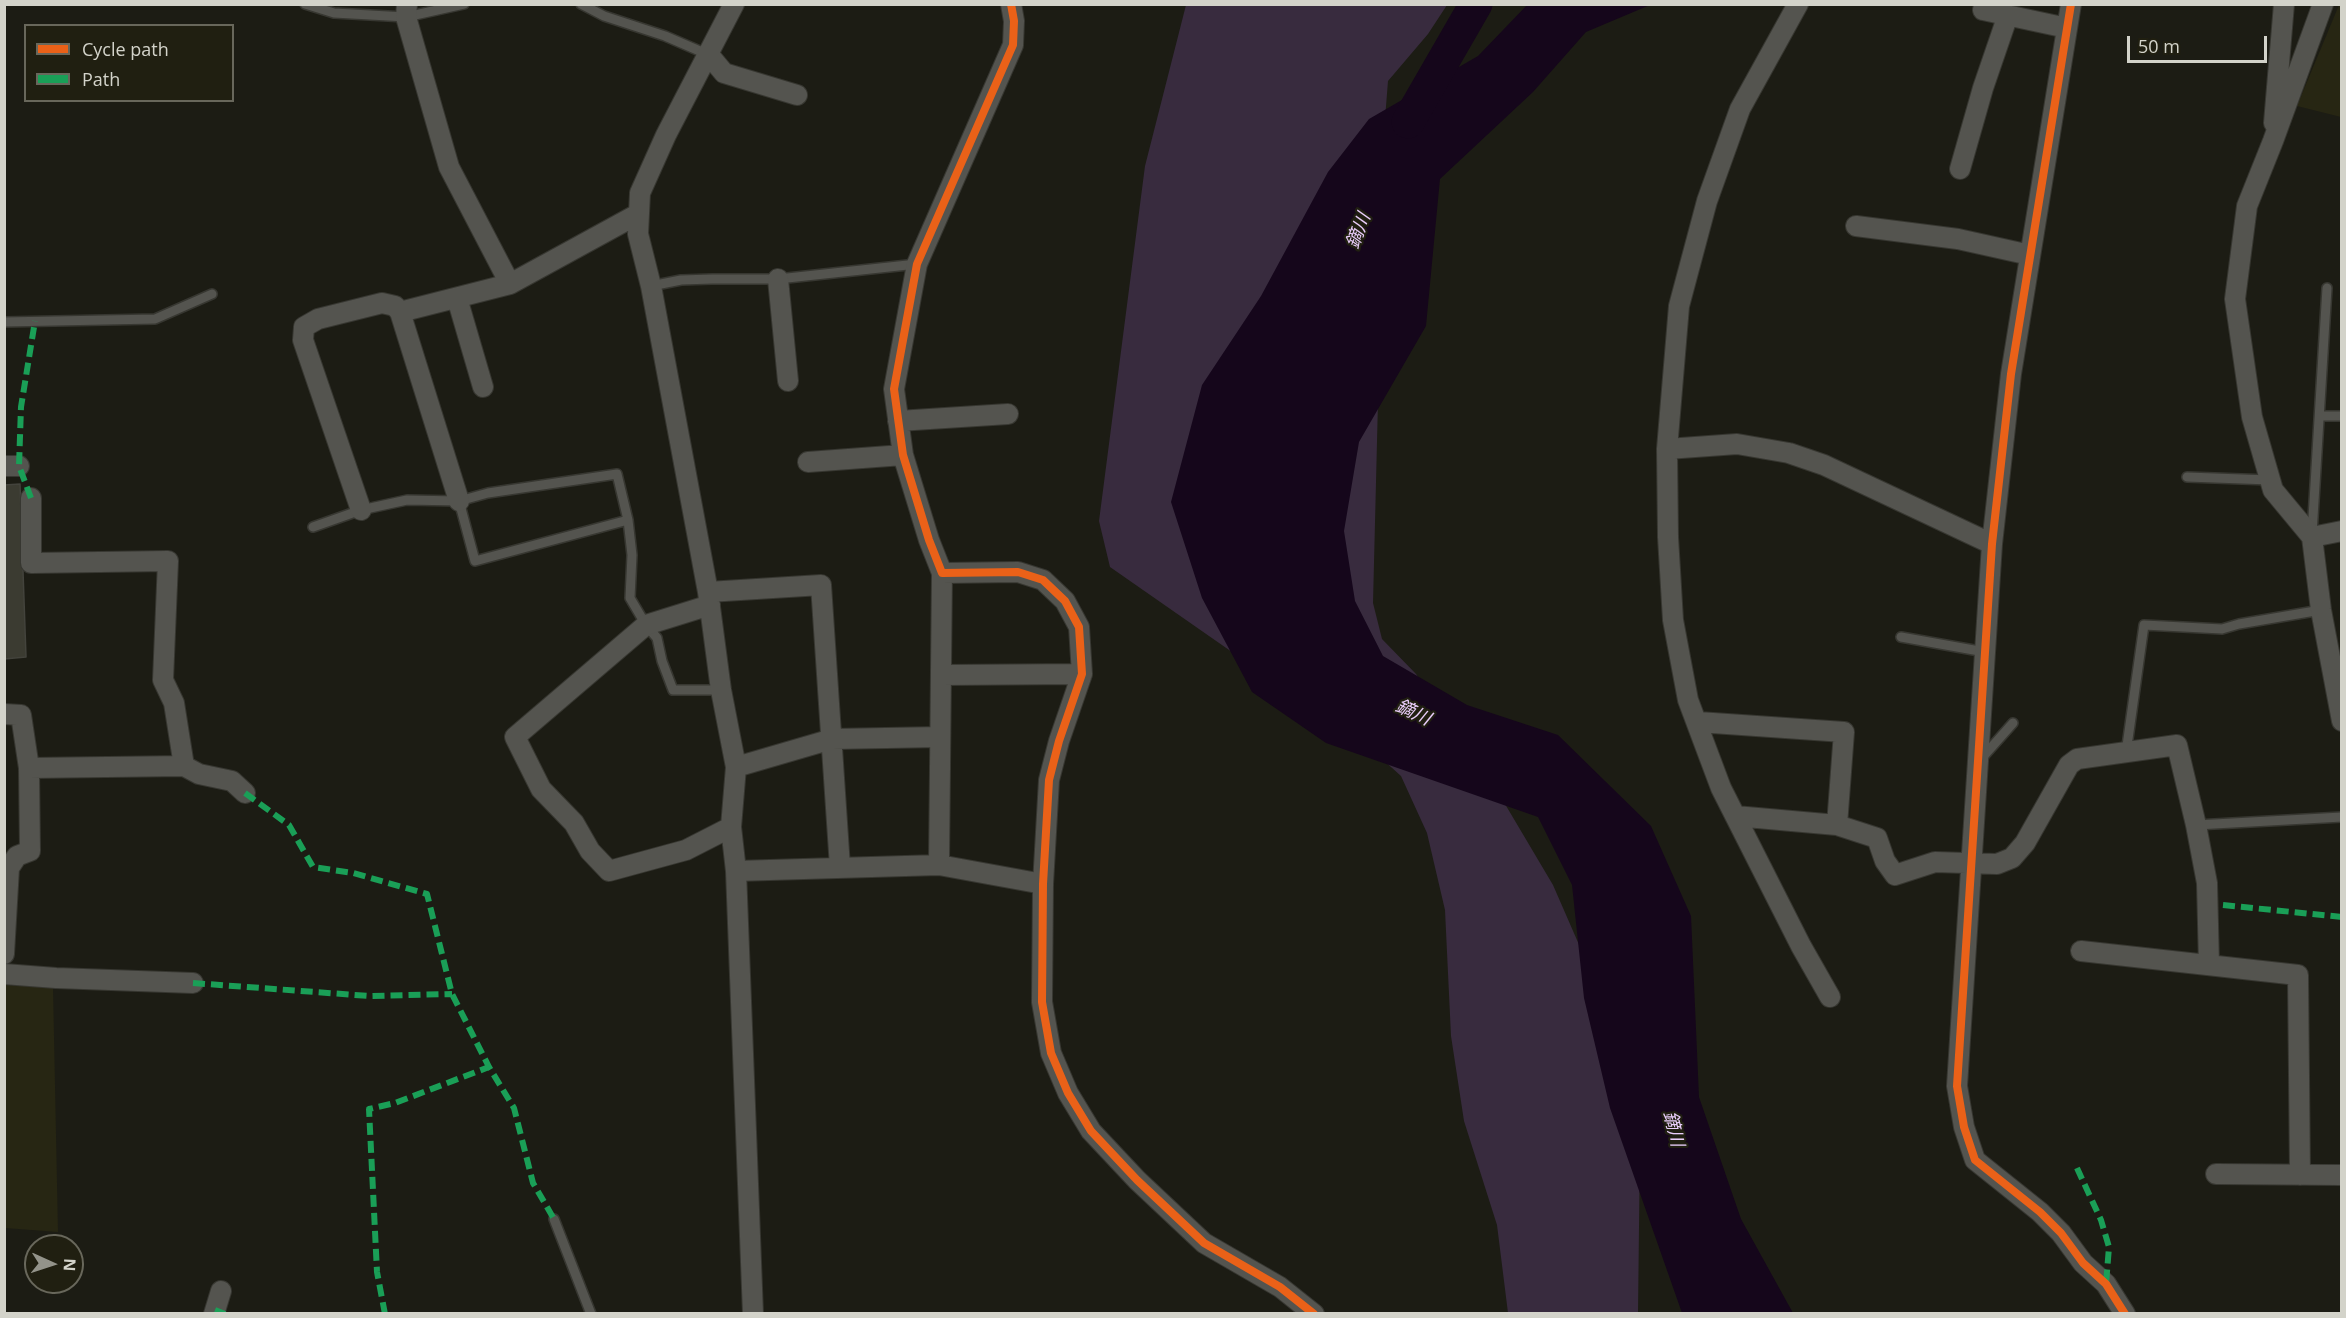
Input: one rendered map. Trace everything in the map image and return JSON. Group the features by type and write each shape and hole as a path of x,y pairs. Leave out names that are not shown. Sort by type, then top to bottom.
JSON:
{"street":[{"path":"734,4 666,135 640,193 638,234 651,286 709,598 721,690 736,766 731,827 736,871 753,1314"},
{"path":"939,865 942,573 929,540 903,455 894,389 917,264 1013,45 1014,21 1011,4"},
{"path":"1798,4 1740,109 1707,201 1679,306 1668,449 1668,537 1673,620 1688,700 1721,788 1801,946 1830,997"},
{"path":"1985,4 1983,10 2067,28"},
{"path":"2071,4 2011,374 1992,544 1957,1086 1964,1127 1975,1160 2040,1212 2061,1233 2083,1263 2106,1284 2125,1314"},
{"path":"2273,141 2284,4"},
{"path":"2323,4 2247,206 2235,299 2252,417 2273,490 2312,537 2321,610 2342,721"},
{"path":"407,11 449,167 510,285"},
{"path":"1960,169 1983,88 2008,15"},
{"path":"709,55 723,73 797,95"},
{"path":"400,312 510,285 638,214"},
{"path":"1856,226 1958,238 2030,255"},
{"path":"777,279 788,381"},
{"path":"457,298 483,387"},
{"path":"361,510 303,340 304,327 318,319 382,303 395,306 400,312 459,501"},
{"path":"898,421 1008,414"},
{"path":"1668,449 1737,444 1789,453 1824,465 1992,544"},
{"path":"808,462 903,455"},
{"path":"31,498 31,562 168,561 163,680 174,703 184,766"},
{"path":"2312,537 2342,531"},
{"path":"942,573 1018,572 1043,580 1065,601 1079,627 1082,674 1059,741 1049,780 1042,884 1042,1002 1051,1053 1068,1093 1091,1131 1137,1180 1204,1243 1280,1287 1314,1314"},
{"path":"731,827 686,850 609,871 590,852 574,823 542,789 515,737 646,625 709,598 821,585 840,867"},
{"path":"941,675 1082,674"},
{"path":"4,714 21,715 29,768 30,851 17,856 9,868 4,954"},
{"path":"1698,722 1844,732 1837,825"},
{"path":"736,766 832,739 940,737"},
{"path":"1735,816 1837,825 1877,838 1885,861 1895,875 1935,862 1997,864 2012,858 2025,843 2069,765 2077,759 2177,745 2207,883 2209,965"},
{"path":"29,768 184,766 199,774 232,781 244,793"},
{"path":"736,871 939,865 1042,884"},
{"path":"2081,951 2298,975 2300,1175"},
{"path":"4,974 193,983"},
{"path":"2217,1174 2342,1176"},
{"path":"214,1314 221,1291"}],"lane":[{"path":"305,4 334,13 407,11 464,4"},
{"path":"580,4 604,16 665,36 709,55"},
{"path":"651,286 692,280 777,279 917,264"},
{"path":"2312,537 2327,288"},
{"path":"4,321 155,319 212,294"},
{"path":"2320,416 2342,416"},
{"path":"313,527 361,510 406,500 459,501 488,493 617,474 628,520 632,555 630,598 646,625 657,638 662,661 673,690 721,690"},
{"path":"2187,477 2270,480"},
{"path":"459,501 475,561 628,520"},
{"path":"2126,753 2144,625 2222,629 2321,610"},
{"path":"1901,637 1985,652"},
{"path":"1978,762 2013,723"},
{"path":"2196,825 2342,817"},
{"path":"554,1219 591,1314"}],"shaded area":[{"path":"1186,5 1447,5 1428,34 1388,81 1385,119 1373,603 1382,639 1416,674 1505,804 1553,885 1587,963 1640,1142 1638,1313 1508,1313 1497,1225 1464,1121 1451,1036 1445,910 1427,833 1401,776 1351,731 1275,682 1110,567 1099,521 1145,166"},
{"path":"2339,5 2342,5 2341,117 2297,106"},
{"path":"5,985 53,987 58,1232 5,1228"}],"water":[{"path":"1528,4 1650,5 1586,32 1533,92 1440,179 1426,326 1359,442 1344,531 1355,601 1383,656 1467,705 1558,735 1651,826 1691,916 1699,1097 1741,1219 1793,1313 1682,1313 1610,1108 1584,998 1572,885 1538,817 1326,743 1252,692 1202,598 1171,502 1202,385 1261,296 1328,172 1369,119 1478,56"}],"building":[{"path":"20,484 26,657 4,659 4,485"}],"waterway":[{"name":"鏑川","path":"1408,122 1476,4"}],"marked path":[{"path":"31,498 19,466 21,407 35,321"},
{"path":"245,793 289,825 313,867 353,873 427,894 452,994 489,1067 514,1108 533,1183 554,1219"},
{"path":"2223,905 2342,917"},
{"path":"193,983 369,996 452,994"},
{"path":"385,1314 377,1272 369,1109 395,1103 489,1067"},
{"path":"2077,1168 2101,1220 2109,1247 2106,1284"},
{"path":"215,1310 225,1314"}],"cycle path":[{"path":"1011,4 1014,21 1013,45 917,264 894,389 903,455 929,540 942,573 1018,572 1043,580 1065,601 1079,627 1082,674 1059,741 1049,780 1043,884 1042,1002 1051,1053 1068,1093 1091,1131 1137,1180 1204,1243 1280,1287 1314,1314"},
{"path":"2071,4 2011,374 1992,544 1957,1086 1964,1127 1975,1160 2040,1212 2061,1233 2083,1263 2106,1284 2125,1314"}]}
